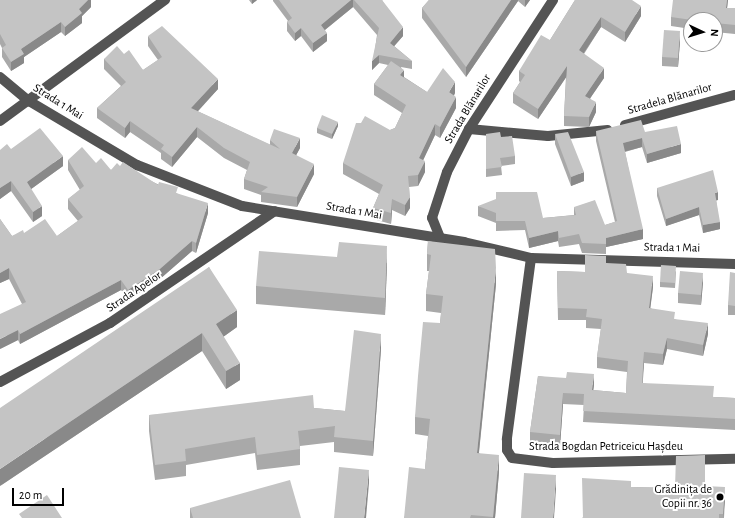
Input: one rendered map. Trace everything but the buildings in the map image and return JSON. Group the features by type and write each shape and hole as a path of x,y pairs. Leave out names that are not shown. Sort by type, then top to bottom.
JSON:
{"street":[{"path":"0,121 165,0"},
{"name":"Strada Blănarilor","path":"441,240 432,218 433,207 469,129 553,0"},
{"name":"Strada 1 Mai","path":"0,77 29,100 137,165 179,184 242,206 441,240 531,258 735,264"},
{"name":"Stradela Blănarilor","path":"469,129 548,136 595,133 735,95"},
{"name":"Strada Apelor","path":"0,382 110,323 275,211"},
{"name":"Strada Bogdan Petriceicu Hașdeu","path":"531,258 507,438 510,455 523,461 553,463 735,459"}],"place":[{"name":"Grădinița de Copii nr. 36","path":"720,497"}]}
